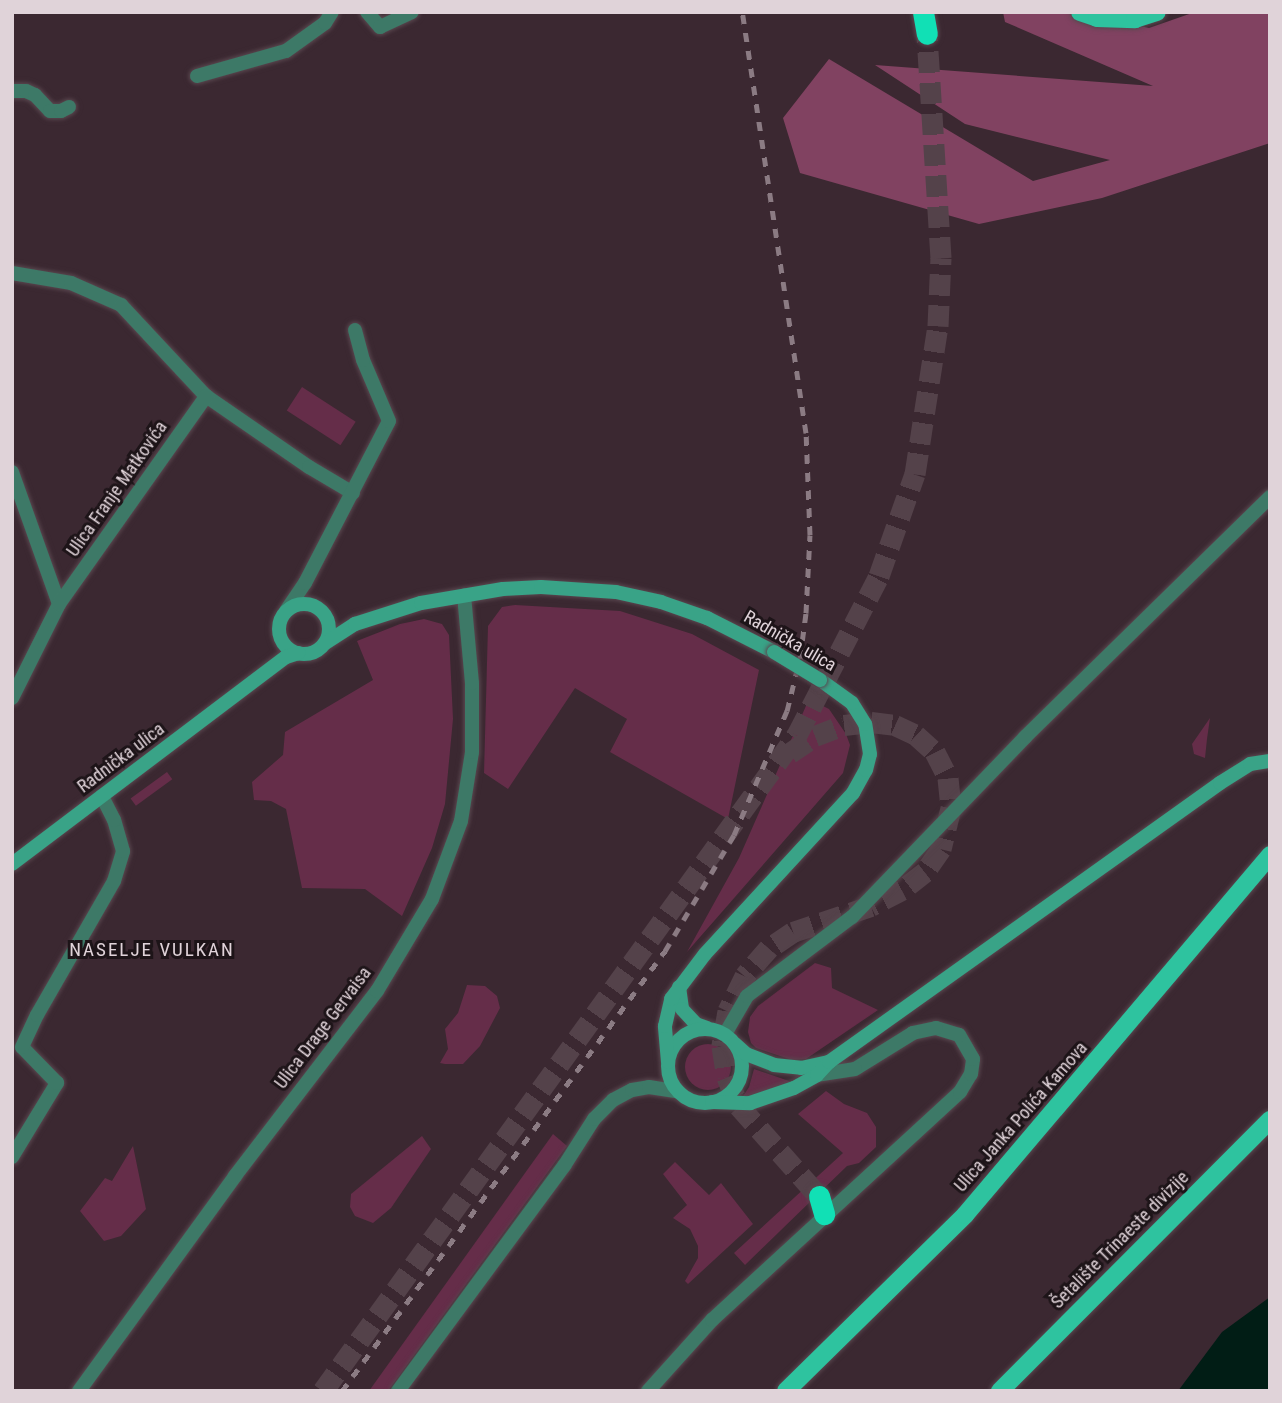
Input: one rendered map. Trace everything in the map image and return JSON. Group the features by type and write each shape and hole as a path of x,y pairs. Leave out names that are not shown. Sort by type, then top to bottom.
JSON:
{"highway":[{"path":"923,12 927,34"}],"main road":[{"path":"1080,12 1097,18 1135,19 1157,12"},
{"name":"Radnička ulica","path":"12,864 286,657 316,651 355,624 421,603 464,595 541,587 616,592 661,602 708,618 774,652 852,703 865,724 870,754 866,770 853,793 705,954 671,999 666,1016 668,1073 679,1092"},
{"path":"286,611 297,604 309,604"},
{"name":"Radnička ulica","path":"309,604 321,609 333,624 355,624"},
{"name":"Radnička ulica","path":"253,684 274,660 281,638 280,622 286,611"},
{"path":"324,644 330,632 327,618"},
{"path":"281,638 285,645 298,653"},
{"path":"679,1092 699,1103 750,1103 794,1088 817,1075 829,1062 1220,783 1250,764 1270,761"},
{"name":"Ulica Janka Polića Kamova","path":"786,1391 974,1205 1270,855"},
{"path":"679,987 682,1009 688,1018 729,1039 746,1054 774,1065 801,1068 829,1062"},
{"path":"668,1062 677,1041 697,1029 708,1029"},
{"path":"712,1102 724,1098 740,1079 742,1067 729,1039"},
{"name":"Šetalište Trinaeste divizije","path":"1000,1391 1270,1120"}],"street":[{"path":"197,76 286,51 325,23 332,12"},
{"path":"367,12 380,27 412,12"},
{"path":"12,91 35,95 54,112 69,107"},
{"path":"12,273 71,283 121,305 206,396 309,467 353,493"},
{"path":"286,611 305,583 390,421 363,360 355,330"},
{"name":"Ulica Franje Matkovića","path":"12,698 59,604 206,396"},
{"name":"Ulica Franje Matkovića","path":"12,472 59,604"},
{"path":"729,1039 737,1009 747,996 852,917 1025,737 1270,497"},
{"path":"305,583 303,597 309,604"},
{"name":"Ulica Drage Gervaisa","path":"79,1391 244,1165 377,991 432,899 461,821 472,752 472,683 464,595"},
{"path":"12,1157 57,1083 22,1047 37,1015 114,881 123,851 114,820 102,796"},
{"path":"648,1391 822,1205 960,1092 971,1074 973,1059 960,1035 936,1028 913,1033 855,1069 817,1075"},
{"path":"398,1391 564,1166 594,1119 613,1100 632,1090 649,1087 679,1092"}],"shaded area":[{"path":"1003,12 1078,12 1149,28 1195,12 1270,12 1270,143 1102,198 979,224 800,173 783,118 829,59 1033,181 1110,160 965,124 875,65 1153,86 1005,22"},
{"path":"302,387 356,422 340,445 287,410"},
{"path":"515,605 620,611 692,634 759,670 728,819 610,752 627,719 575,688 508,789 484,773 488,626 502,607"},
{"path":"424,619 442,624 449,635 453,719 445,804 432,848 402,916 365,889 302,888 286,809 271,801 254,800 252,782 283,755 285,732 373,680 357,641 400,624"},
{"path":"809,699 829,709 846,734 850,745 843,773 687,952 739,858"},
{"path":"1210,718 1205,758 1194,754 1192,744"},
{"path":"167,772 172,779 136,806 131,798"},
{"path":"815,963 831,968 832,988 878,1010 806,1059 792,1060 756,1048 751,1043 748,1032 750,1017 758,1006"},
{"path":"467,985 485,986 497,996 500,1008 480,1046 463,1064 440,1063 448,1049 445,1029 458,1013"},
{"path":"708,1044 724,1051 731,1067 724,1083 708,1090 692,1083 685,1067 692,1051"},
{"path":"754,1069 792,1082 742,1098 749,1087"},
{"path":"826,1091 844,1104 867,1113 876,1127 876,1147 859,1163 847,1166 745,1265 734,1253 843,1153 798,1114"},
{"path":"553,1134 567,1146 388,1391 369,1391"},
{"path":"422,1136 431,1149 391,1208 373,1223 355,1216 350,1207 351,1194"},
{"path":"133,1146 146,1209 121,1236 104,1241 80,1211 105,1178 112,1181"},
{"path":"675,1162 709,1195 721,1183 753,1224 688,1284 685,1281 698,1258 698,1246 690,1229 673,1218 687,1205 663,1174"},
{"path":"1270,1297 1270,1391 1178,1391 1222,1332"}],"tunnel":[{"path":"323,1391 797,735 879,576 915,474 938,326 941,258 927,34"},
{"path":"790,753 815,736 844,725 871,722 895,725 916,735 935,752 948,778 951,808 941,849 925,872 902,890 871,906 793,932 769,948 745,976 728,1011 722,1046 727,1077 739,1106 819,1196"}],"railway":[{"path":"342,1391 665,951 734,835 787,711 800,658 806,613 810,535 806,433 742,12"}],"district":[{"name":"NASELJE VULKAN","path":"152,950"}]}
